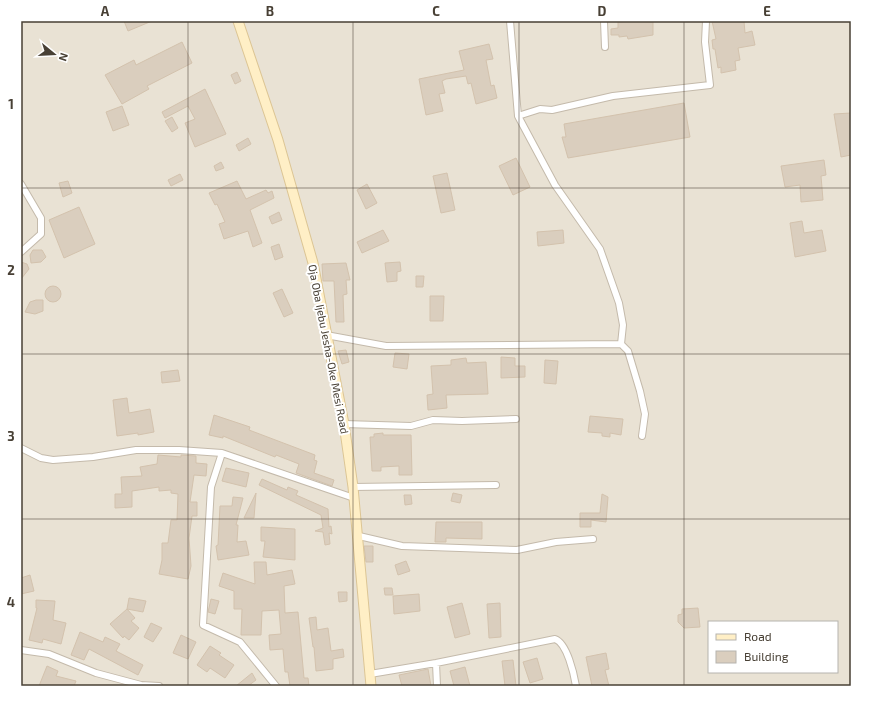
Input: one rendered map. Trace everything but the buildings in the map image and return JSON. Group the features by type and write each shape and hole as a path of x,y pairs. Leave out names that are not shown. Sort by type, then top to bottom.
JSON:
{"main road":[{"name":"Oja Oba Ijebu Jesha-Oke Mesi Road","path":"238,21 278,140 313,264 344,424 354,488 371,686"}],"street":[{"path":"510,21 518,116 555,185 600,249 618,304 623,325 621,344"},
{"path":"604,21 605,47"},
{"path":"518,116 540,109 552,110 613,96 710,85 705,42 706,21"},
{"path":"21,184 41,218 41,234 21,252"},
{"path":"326,335 386,346 621,344 628,351 640,391 645,414 642,436"},
{"path":"344,424 411,426 433,420 516,420"},
{"path":"21,448 41,458 53,460 93,457 136,450 179,450 222,453 354,498"},
{"path":"222,453 211,487 203,625 240,642 276,686"},
{"path":"354,488 496,485"},
{"path":"359,536 402,546 517,550 556,542 593,539"},
{"path":"370,674 436,663 555,639 561,642 574,670 576,686"},
{"path":"21,650 49,654 96,673 141,685 159,686 160,679"},
{"path":"436,663 436,686"}],"shaded area":[{"path":"21,21 851,21 851,686 21,686"}]}
